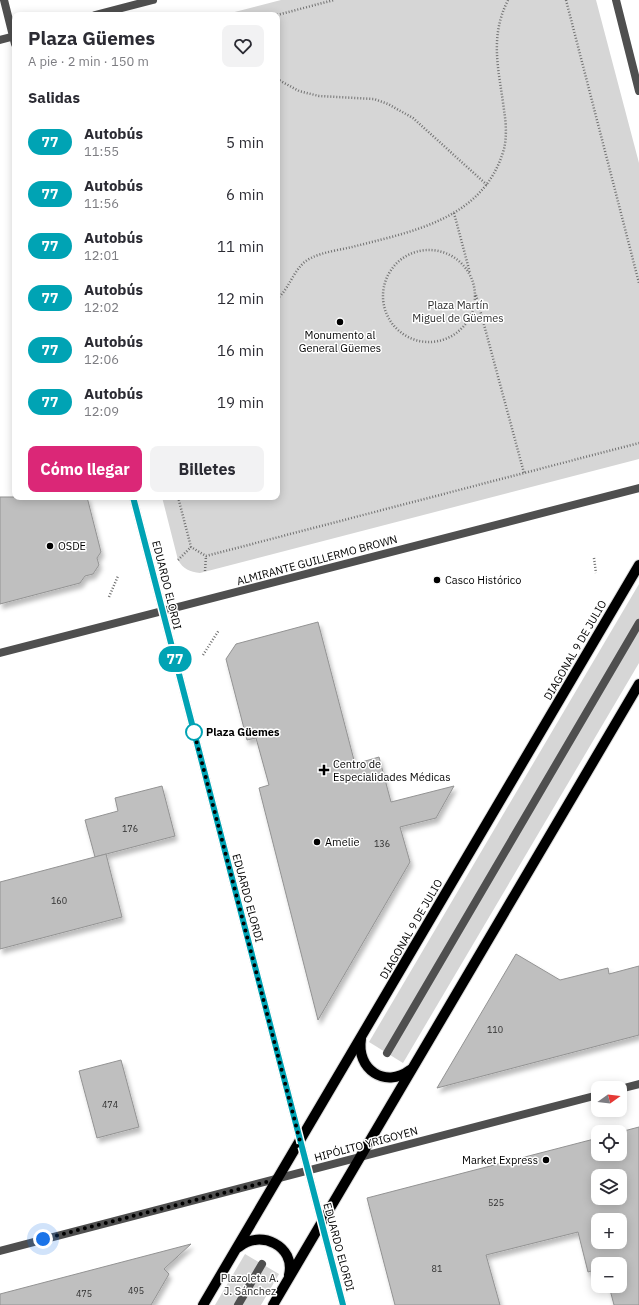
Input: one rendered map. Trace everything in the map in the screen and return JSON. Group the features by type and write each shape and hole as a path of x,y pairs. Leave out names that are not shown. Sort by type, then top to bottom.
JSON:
{"main road":[{"name":"DIAGONAL 9 DE JULIO","path":"203,1305 639,565"},
{"path":"629,583 639,570"},
{"path":"273,1305 639,684"},
{"path":"361,1037 359,1047 361,1056 370,1070 377,1074 395,1078 412,1068"},
{"path":"236,1249 243,1243 254,1239 270,1240 277,1244 282,1248 289,1259 290,1270 288,1279"}],"street":[{"path":"4,0 12,31"},
{"path":"107,12 153,0"},
{"path":"616,0 639,91"},
{"path":"0,40 12,39"},
{"name":"ALMIRANTE GUILLERMO BROWN","path":"0,653 639,488"},
{"name":"EDUARDO ELORDI","path":"134,500 343,1305"},
{"path":"387,1053 639,623"},
{"path":"627,1087 639,1084"},
{"name":"HIPÓLITO YRIGOYEN","path":"0,1250 591,1097"},
{"path":"238,1305 262,1264"}],"path":[{"path":"280,14 334,0"},
{"path":"280,296 289,286 298,268 311,258 412,230 454,213 473,201 487,185 499,166 504,146 506,124 496,55 497,33 501,15 508,0"},
{"path":"566,0 639,283"},
{"path":"280,81 299,91 318,96 374,99 388,104 413,118 487,185"},
{"path":"454,213 524,473"},
{"path":"427,249 447,253 463,264 470,275 474,288 474,305 467,322 455,334 438,341 421,342 404,335 392,323 384,308 384,284 393,266 403,257 414,251 427,249"},
{"path":"482,319 490,317"},
{"path":"179,500 191,547 206,556 639,443"},
{"path":"178,560 191,547"},
{"path":"205,572 206,556"},
{"path":"594,558 596,573"},
{"path":"110,597 118,576"},
{"path":"203,655 219,630"}],"green space":[{"name":"Plaza Martín Miguel de Güemes","path":"281,0 596,0 639,163 639,459 200,573 187,570 182,566 178,560 163,500 280,500 280,12 235,12"},
{"path":"639,584 639,663 403,1063 369,1042"},
{"name":"Plazoleta A. J. Sánchez","path":"245,1254 279,1274 261,1305 215,1305"}],"building":[{"name":"OSDE","path":"0,497 12,497 12,500 88,500 101,552 97,558 99,565 93,574 85,576 80,583 0,604"},
{"path":"318,622 355,764 379,757 391,802 454,786 436,818 400,827 410,862 318,1020 259,788 269,785 256,738 247,740 226,659 236,644"},
{"path":"162,786 175,836 95,857 85,820 118,811 115,798"},
{"path":"106,854 122,917 0,949 0,882"},
{"path":"516,954 560,980 608,968 609,974 639,966 639,1035 437,1088"},
{"path":"121,1060 139,1127 97,1138 79,1071"},
{"path":"639,1127 639,1305 614,1305 611,1293 627,1293 627,1257 591,1257 591,1271 588,1272 578,1232 486,1255 500,1305 395,1305 367,1198 591,1140 591,1161 627,1161 627,1130"},
{"path":"191,1244 164,1269 169,1274 151,1305 0,1305 0,1294"}],"bus line":[{"name":"77","path":"134,500 343,1305"}],"place":[{"name":"Monumento al General Güemes","path":"340,322"},
{"name":"OSDE","path":"50,546"},
{"name":"Casco Histórico","path":"437,580"},
{"name":"Plaza Güemes","path":"194,732"},
{"name":"Centro de Especialidades Médicas","path":"324,770"},
{"name":"Amelie","path":"317,842"},
{"name":"Market Express","path":"546,1160"}],"route":[{"path":"43,1239 278,1179 300,1141 194,732"}]}
